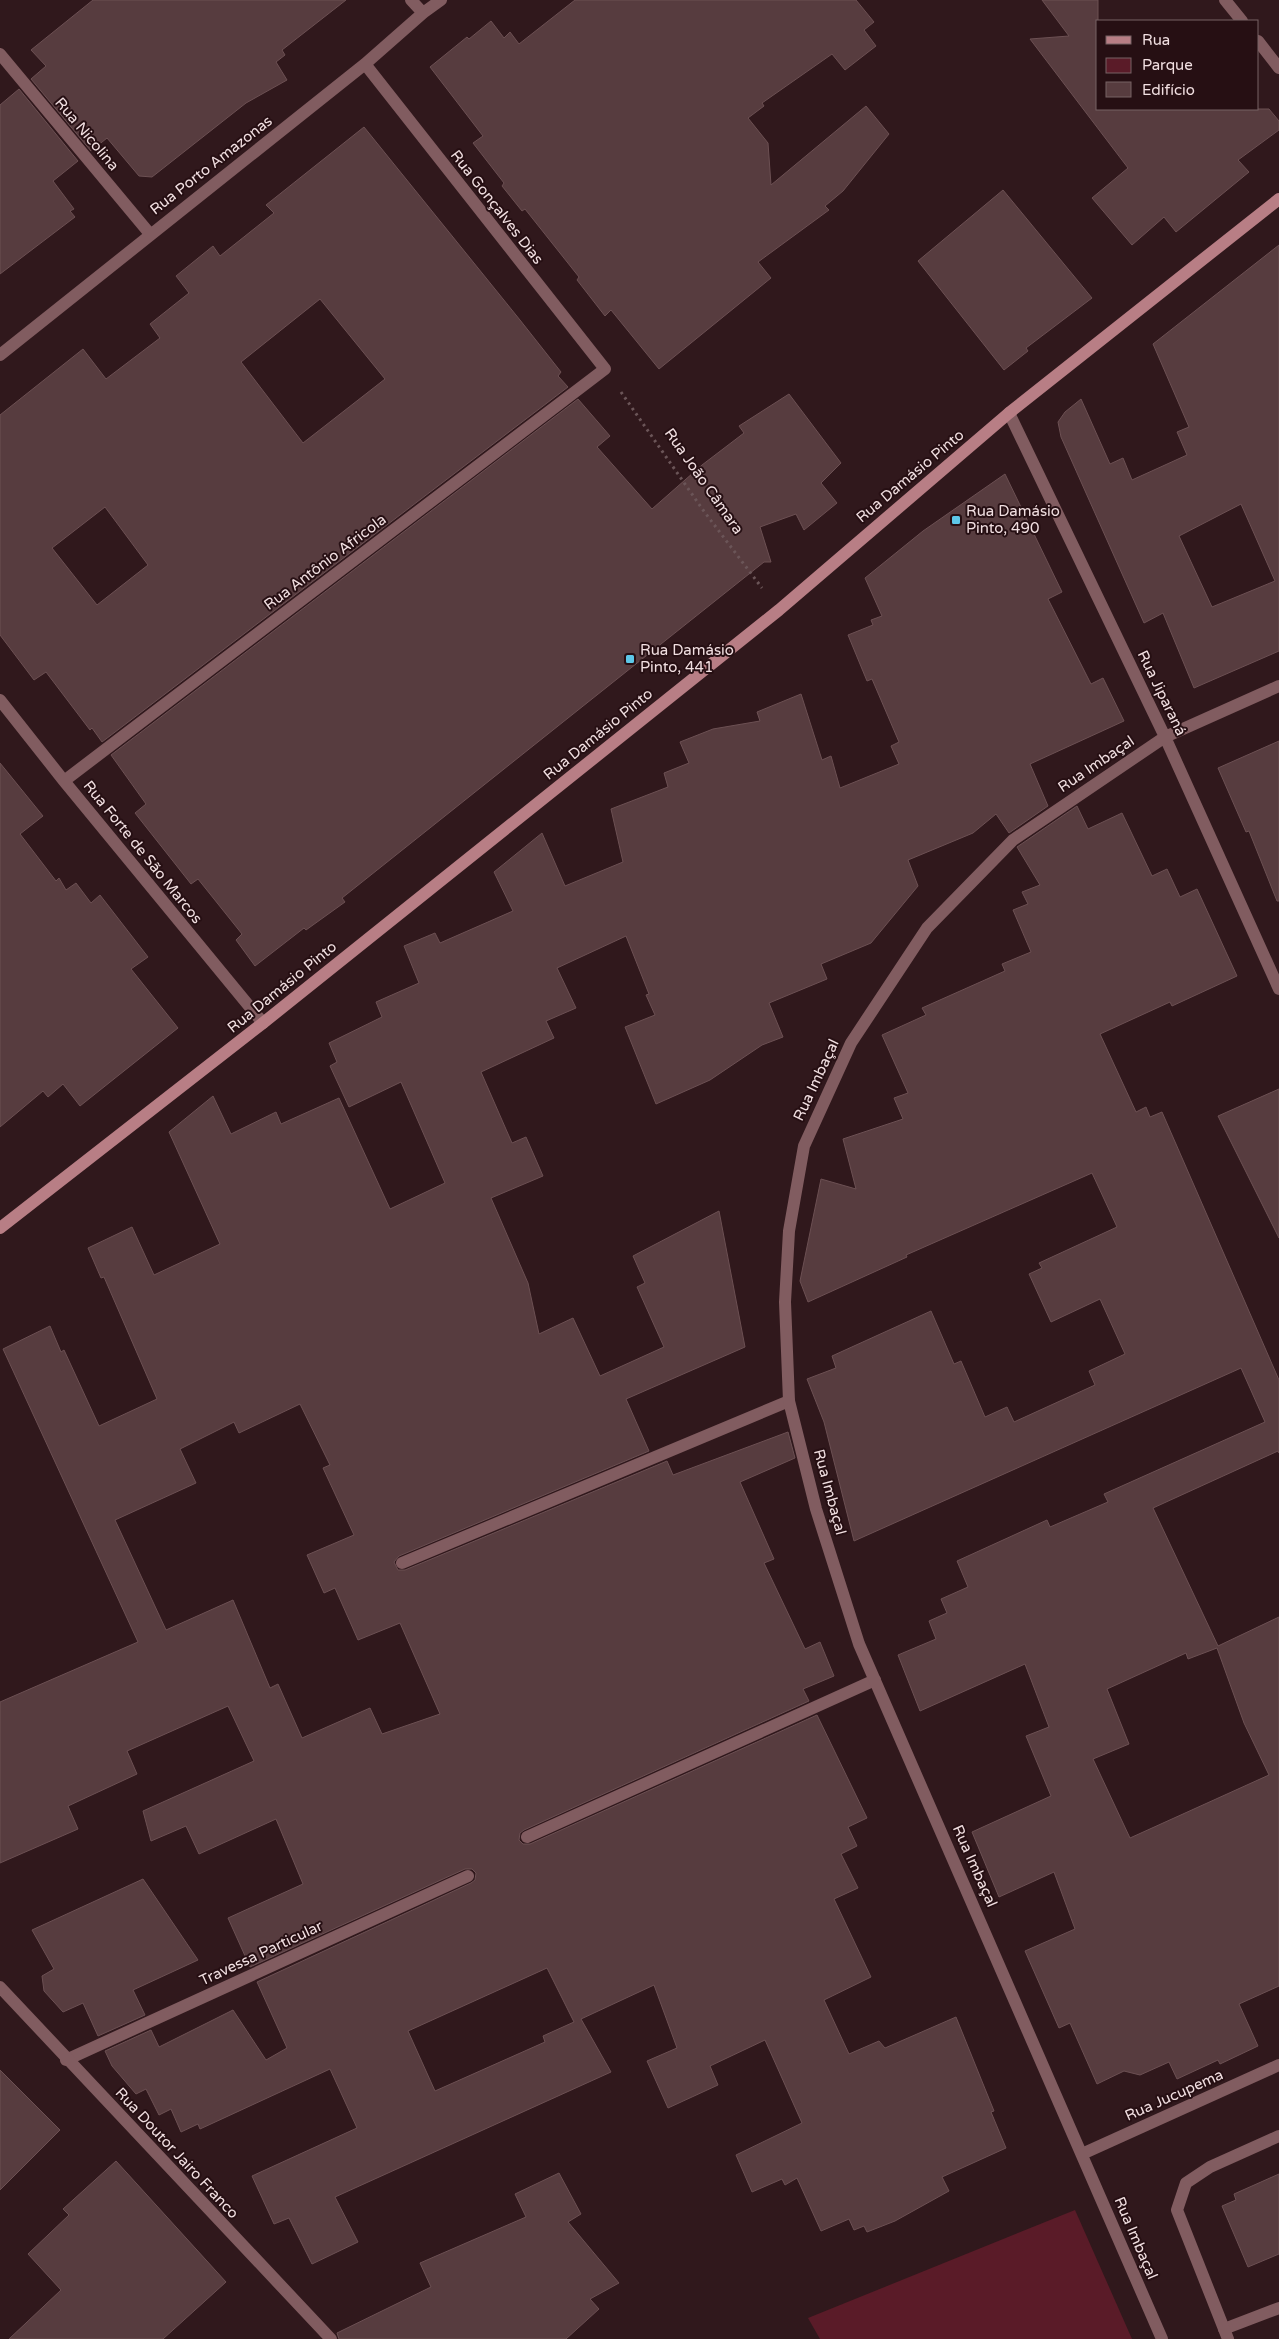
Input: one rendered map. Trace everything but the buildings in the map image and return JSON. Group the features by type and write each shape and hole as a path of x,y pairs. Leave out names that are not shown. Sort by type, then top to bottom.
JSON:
{"street":[{"path":"411,0 422,13"},
{"name":"Rua Porto Amazonas","path":"0,355 365,64 422,13 441,0"},
{"path":"1225,0 1241,20"},
{"path":"1259,42 1279,68"},
{"name":"Rua Nicolina","path":"0,54 150,234"},
{"name":"Rua Gonçalves Dias","path":"365,64 605,369"},
{"name":"Rua Damásio Pinto","path":"0,1228 263,1023 779,610 1009,413 1279,199"},
{"name":"Rua Antônio Africola","path":"64,781 605,369"},
{"name":"Rua Jiparaná","path":"1009,413 1165,737 1279,989"},
{"name":"Rua Imbaçal","path":"1162,2339 860,1644 816,1508 789,1401 785,1302 790,1231 804,1146 851,1043 927,928 1013,840 1165,737 1279,686"},
{"name":"Rua Forte de São Marcos","path":"0,700 64,781 263,1023"},
{"path":"402,1563 789,1401"},
{"path":"527,1837 876,1680"},
{"name":"Travessa Particular","path":"66,2060 468,1876"},
{"name":"Rua Doutor Jairo Franco","path":"0,1987 66,2060 331,2339"},
{"name":"Rua Jucupema","path":"1082,2154 1279,2065"},
{"path":"1279,2136 1210,2167 1186,2182 1176,2210 1226,2334 1279,2308"}],"path":[{"name":"Rua João Câmara","path":"605,369 703,510 779,610"}],"green space":[{"path":"1075,2210 1132,2339 820,2339 808,2318"}],"place":[{"name":"Rua Damásio Pinto, 490","path":"956,520"},
{"name":"Rua Damásio Pinto, 441","path":"630,659"}]}
